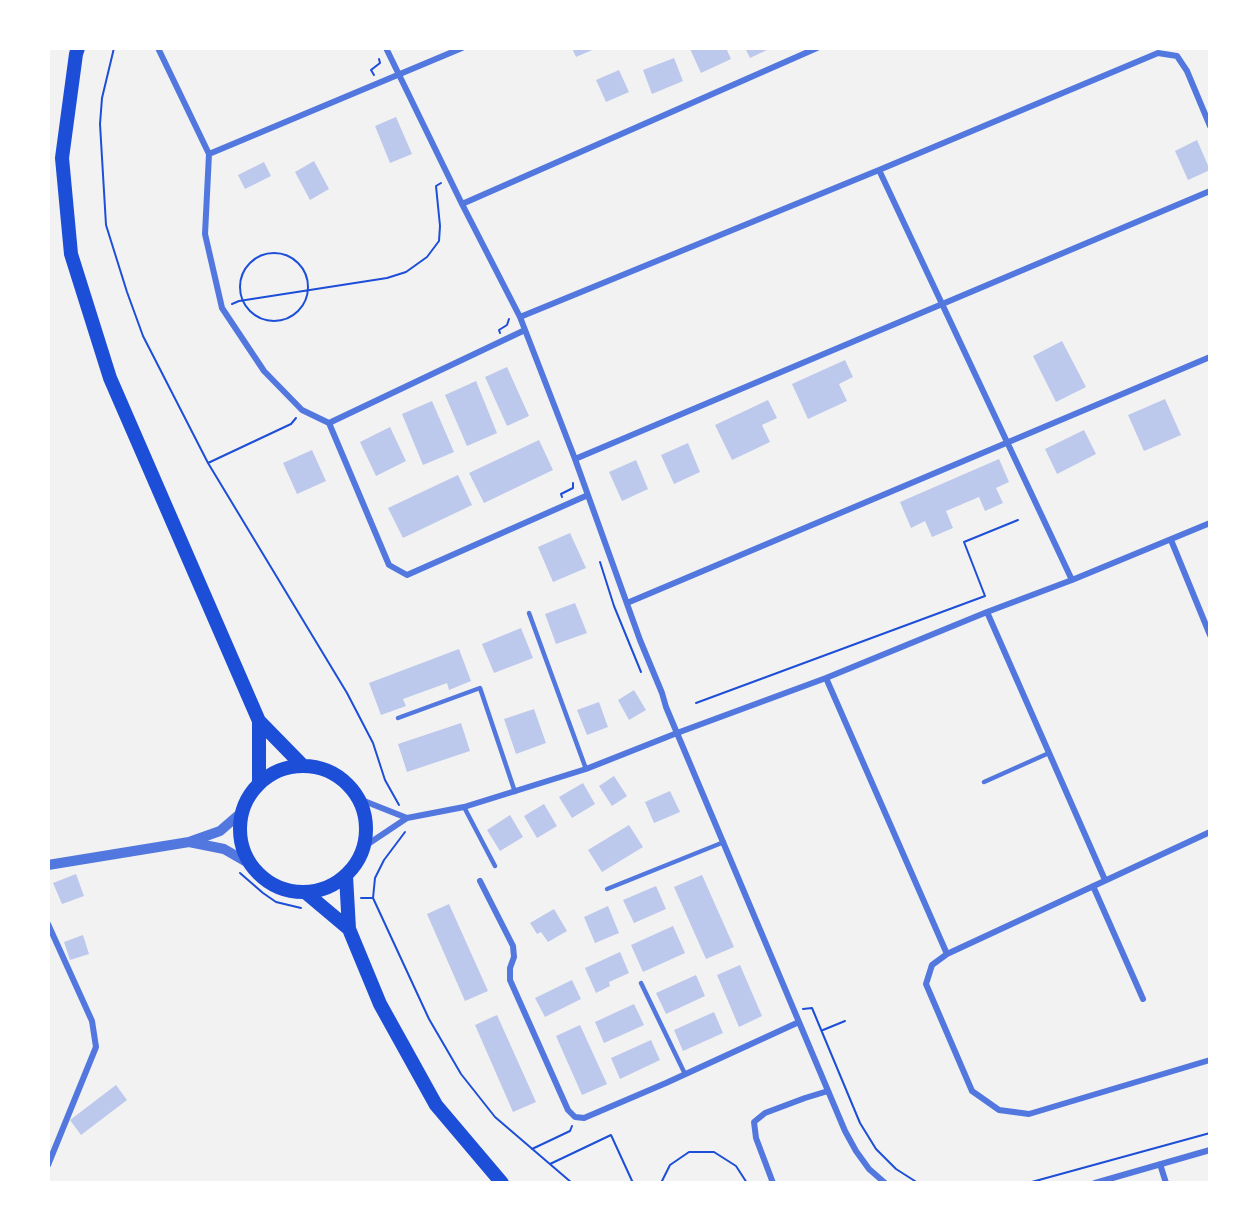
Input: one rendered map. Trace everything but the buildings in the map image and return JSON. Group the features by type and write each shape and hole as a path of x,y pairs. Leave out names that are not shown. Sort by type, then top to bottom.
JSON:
{"main road":[{"path":"78,48 62,158 71,254 110,378 259,721 302,765"},
{"path":"259,721 259,783"},
{"path":"302,765 319,767 349,784 359,799 366,822 364,846 357,862 346,876 327,888 305,892 284,889 244,868 241,839 242,812 259,783 279,771 302,765"},
{"path":"346,876 349,929 380,1004 436,1105 502,1183"},
{"path":"305,892 349,929"}],"street":[{"path":"158,48 209,154 205,234 222,308 264,371 302,410 329,423 389,565 407,575 588,495"},
{"path":"386,48 520,317 677,733 845,1131 869,1169 885,1183"},
{"path":"209,154 462,48"},
{"path":"462,204 817,48"},
{"path":"520,317 1158,53 1177,56 1187,71 1210,126"},
{"path":"879,170 1072,580"},
{"path":"575,459 1210,191"},
{"path":"329,423 525,330"},
{"path":"627,603 1210,357"},
{"path":"364,846 407,818 464,807 586,770 677,733 826,678 1210,523"},
{"path":"1171,540 1210,634"},
{"path":"987,612 1105,880"},
{"path":"826,678 946,954"},
{"path":"359,799 407,818"},
{"path":"48,865 189,842 220,831 242,812"},
{"path":"1210,832 946,954 932,966 926,984 972,1091 999,1110 1029,1114 1210,1060"},
{"path":"189,842 224,849 244,868"},
{"path":"480,881 513,946 514,957 510,968 510,980 568,1110 575,1118 584,1118 799,1022"},
{"path":"1093,886 1143,999"},
{"path":"48,924 92,1021 96,1047 48,1165"},
{"path":"773,1183 756,1138 754,1122 765,1113 828,1091"},
{"path":"1095,1183 1210,1150"},
{"path":"1160,1164 1166,1183"}],"lane":[{"path":"529,612 586,770"},
{"path":"398,718 480,688 515,792"},
{"path":"984,782 1049,753"},
{"path":"464,807 495,866"},
{"path":"607,890 724,842"},
{"path":"641,982 685,1074"}],"path":[{"path":"114,48 102,98 100,124 106,225 143,336 208,463 347,693 373,743 386,780 407,818 405,832 384,860 375,878 373,898 429,1018 461,1074 495,1117 572,1183"},
{"path":"379,57 380,63 371,70 379,84"},
{"path":"222,308 243,300 387,278 406,272 427,257 439,241 440,226 436,186 444,181"},
{"path":"276,252 289,256 300,264 307,276 309,290 305,302 297,312 286,319 273,321 261,318 250,311 243,300 240,287 243,273 251,262 262,255 276,252"},
{"path":"503,340 499,330 507,325 509,316"},
{"path":"208,463 291,424 302,410"},
{"path":"566,505 561,494 573,488 574,481"},
{"path":"696,703 985,596 964,542 1018,520"},
{"path":"598,554 614,606 642,674"},
{"path":"244,868 256,888 276,902 306,909"},
{"path":"347,901 373,898"},
{"path":"795,1011 812,1008 860,1123 876,1149 897,1169 918,1183"},
{"path":"821,1031 845,1021"},
{"path":"532,1149 570,1131 575,1118"},
{"path":"1028,1183 1210,1133"},
{"path":"550,1165 611,1135 633,1183"},
{"path":"661,1183 670,1165 689,1152 714,1152 736,1166 747,1183"}]}
